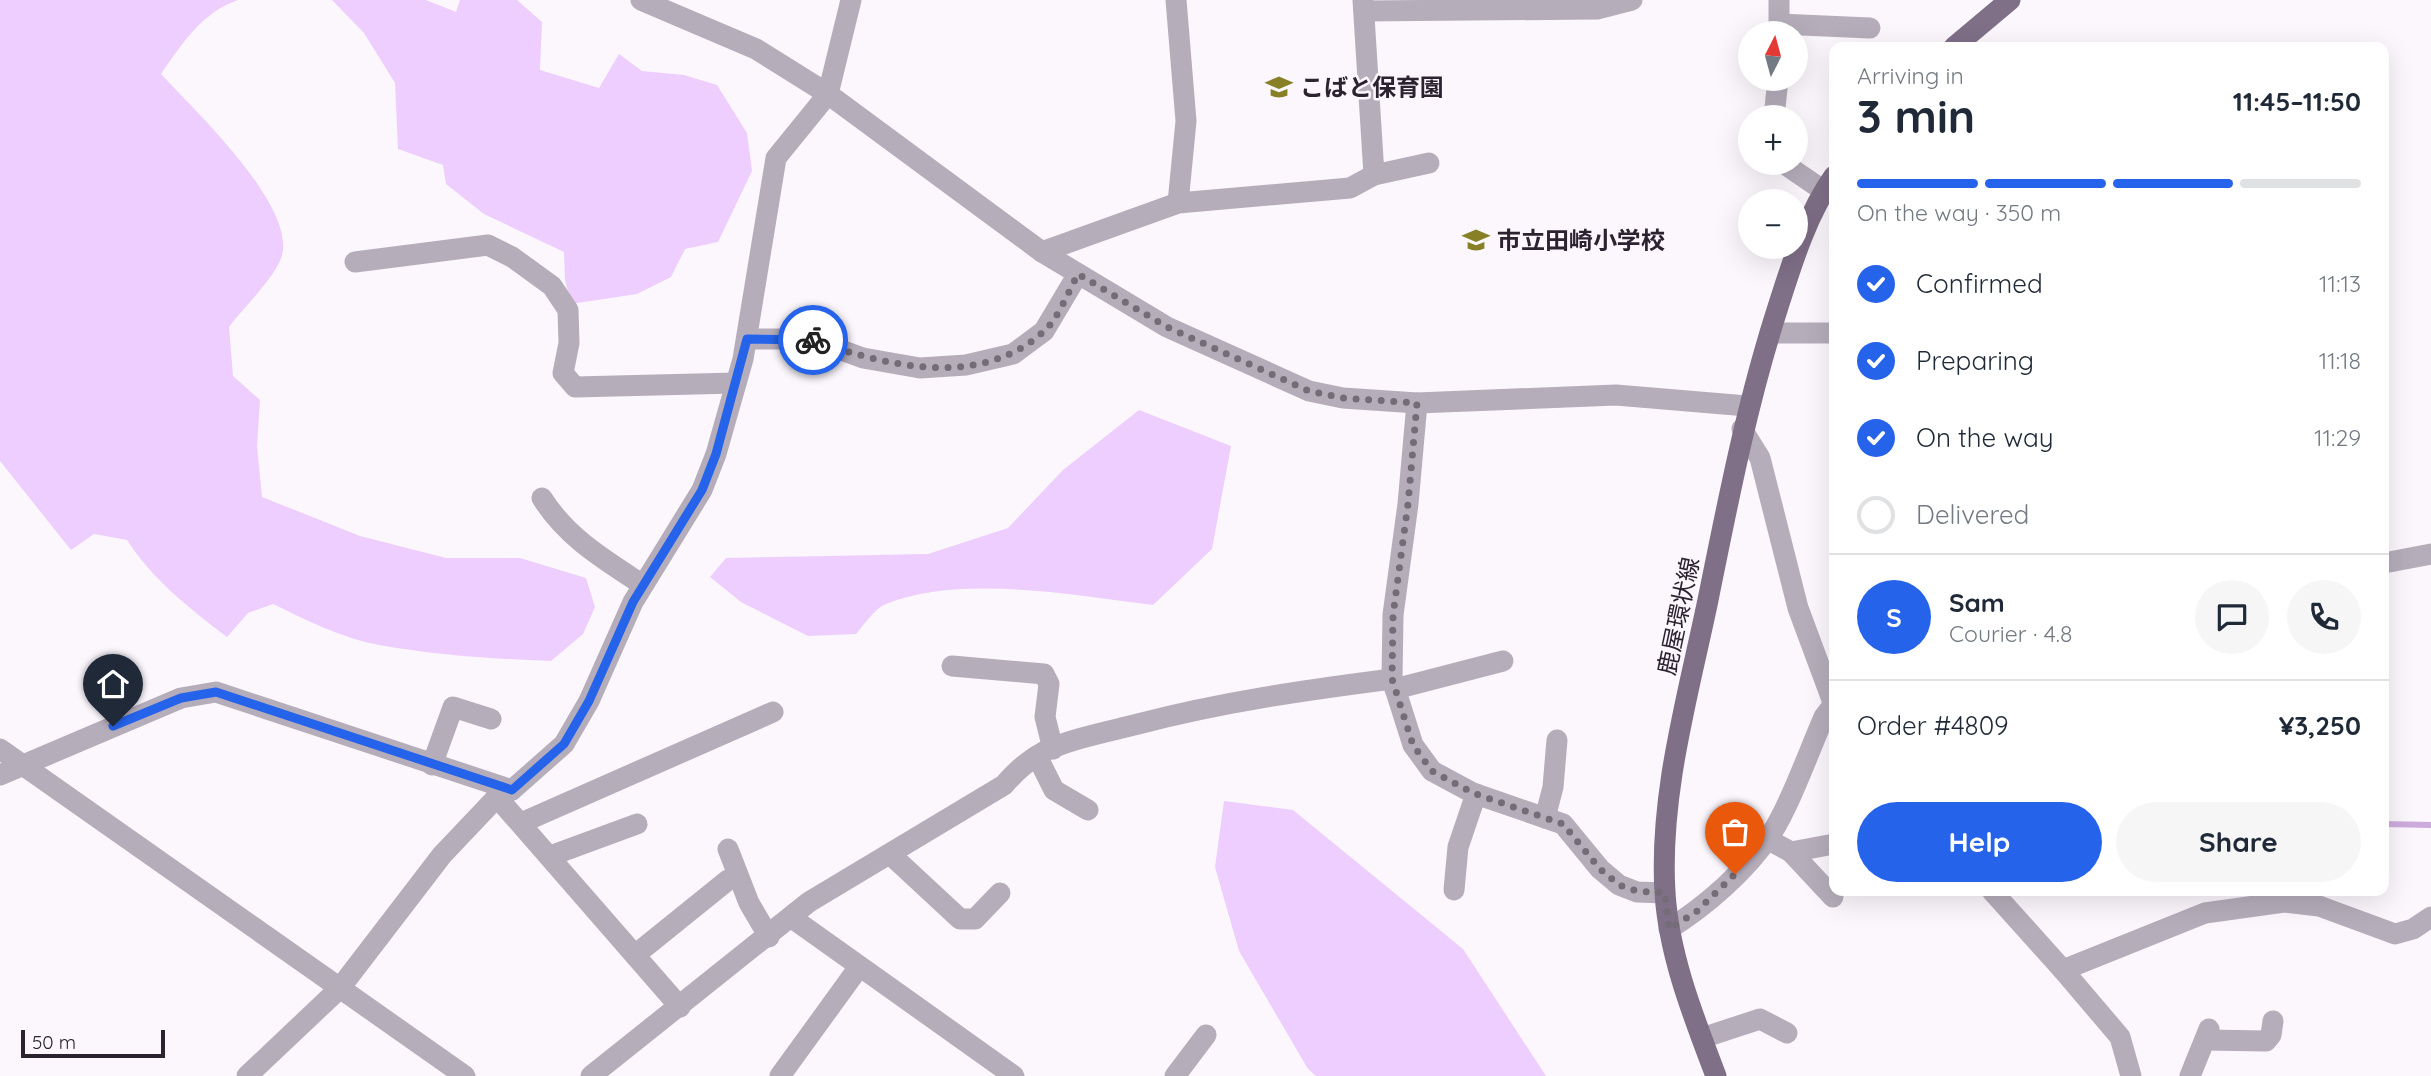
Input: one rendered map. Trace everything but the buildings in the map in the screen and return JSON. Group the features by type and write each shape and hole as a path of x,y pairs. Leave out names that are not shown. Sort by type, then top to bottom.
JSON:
{"main road":[{"path":"1960,42 2010,0"},
{"name":"鹿屋環状線","path":"1716,1076 1669,929 1664,848 1675,760 1747,406 1792,263 1829,183"}],"street":[{"path":"641,0 756,49 828,94 1042,252 1167,327 1309,391 1343,398 1417,403 1616,395 1747,406"},
{"path":"247,1076 340,988 442,855 505,793 564,744 589,701 643,585 702,490 747,339 776,158 828,94 851,0"},
{"path":"1176,0 1186,121 1178,203"},
{"path":"1374,175 1363,5 1596,5 1632,0"},
{"path":"1779,0 1779,21"},
{"path":"1808,28 1870,28"},
{"path":"1042,252 1178,203 1350,188 1374,175 1429,163"},
{"path":"1808,174 1829,183"},
{"path":"355,262 488,245 512,257 552,286 568,310 569,343 563,373 575,387 736,383"},
{"path":"747,339 811,339 863,358 920,368 966,365 1013,354 1044,331 1078,274"},
{"path":"1770,333 1829,333"},
{"path":"1417,403 1408,504 1393,615 1393,684 1413,745 1432,771 1476,794 1563,824 1600,869 1619,885 1637,891 1665,893"},
{"path":"1742,429 1760,458 1798,608 1829,692"},
{"path":"542,498 551,513 585,547 643,585"},
{"path":"2389,562 2431,554"},
{"path":"592,1076 769,937 809,902 1004,785 1045,752 1201,708 1266,695 1393,684 1503,662"},
{"path":"952,666 1044,674 1049,684 1045,752 1054,790 1087,810"},
{"path":"0,775 181,698 216,692 432,765 505,793 520,823 680,1007"},
{"path":"432,765 453,707 491,719"},
{"path":"1669,929 1696,912 1767,839 1829,711"},
{"path":"520,823 773,712"},
{"path":"1545,818 1553,788 1557,740"},
{"path":"0,749 465,1076"},
{"path":"1454,890 1458,846 1476,794"},
{"path":"550,856 636,824"},
{"path":"1767,839 1791,852 1829,893"},
{"path":"1791,852 1829,845"},
{"path":"728,849 749,903 769,937"},
{"path":"890,854 960,919 975,919 1000,893"},
{"path":"635,955 728,880"},
{"path":"1996,896 2120,1037 2131,1076"},
{"path":"2063,970 2205,913 2271,903 2319,906 2395,934 2413,929 2431,917"},
{"path":"792,918 1014,1076"},
{"path":"784,1075 859,967"},
{"path":"1702,1038 1760,1019 1787,1033"},
{"path":"2190,1076 2207,1034 2266,1041 2271,1035 2273,1021"},
{"path":"1175,1076 1206,1035"}],"shaded area":[{"path":"0,0 238,0 225,5 203,21 161,74 242,163 262,191 276,218 283,242 279,263 274,272 229,327 233,376 260,400 257,446 262,497 360,536 446,558 520,558 586,578 595,607 583,634 551,661 443,654 351,638 273,604 248,613 227,637 160,581 127,540 94,534 71,550 0,461"},
{"path":"332,0 426,0 456,12 460,0 517,0 542,22 540,70 599,88 619,54 642,71 684,75 717,85 747,133 752,171 718,242 685,249 671,277 637,294 571,304 565,280 564,252 484,214 446,184 443,165 398,149 395,83 364,33"},
{"path":"1139,410 1231,446 1212,549 1153,605 1054,592 982,588 948,590 915,595 886,604 874,613 856,634 808,636 741,602 710,577 726,558 928,554 1008,528 1063,470"},
{"path":"1224,801 1293,810 1463,949 1546,1076 1316,1076 1308,1069 1239,951 1215,867"}],"waterway":[{"path":"2389,824 2431,825"}],"way so far":[{"path":"813,340 863,358 920,368 966,365 1013,354 1044,331 1078,274 1167,327 1247,366 1309,391 1343,398 1417,403 1408,504 1393,615 1392,679 1413,745 1432,771 1473,793 1563,824 1600,869 1619,885 1637,891 1665,893 1669,929 1696,912 1735,874"}],"place":[{"name":"こばと保育園","path":"1279,87"},
{"name":"市立田崎小学校","path":"1476,240"}],"route":[{"path":"113,726 181,698 216,692 417,761 512,790 564,744 589,701 633,602 702,490 716,454 747,339 813,340"}]}
